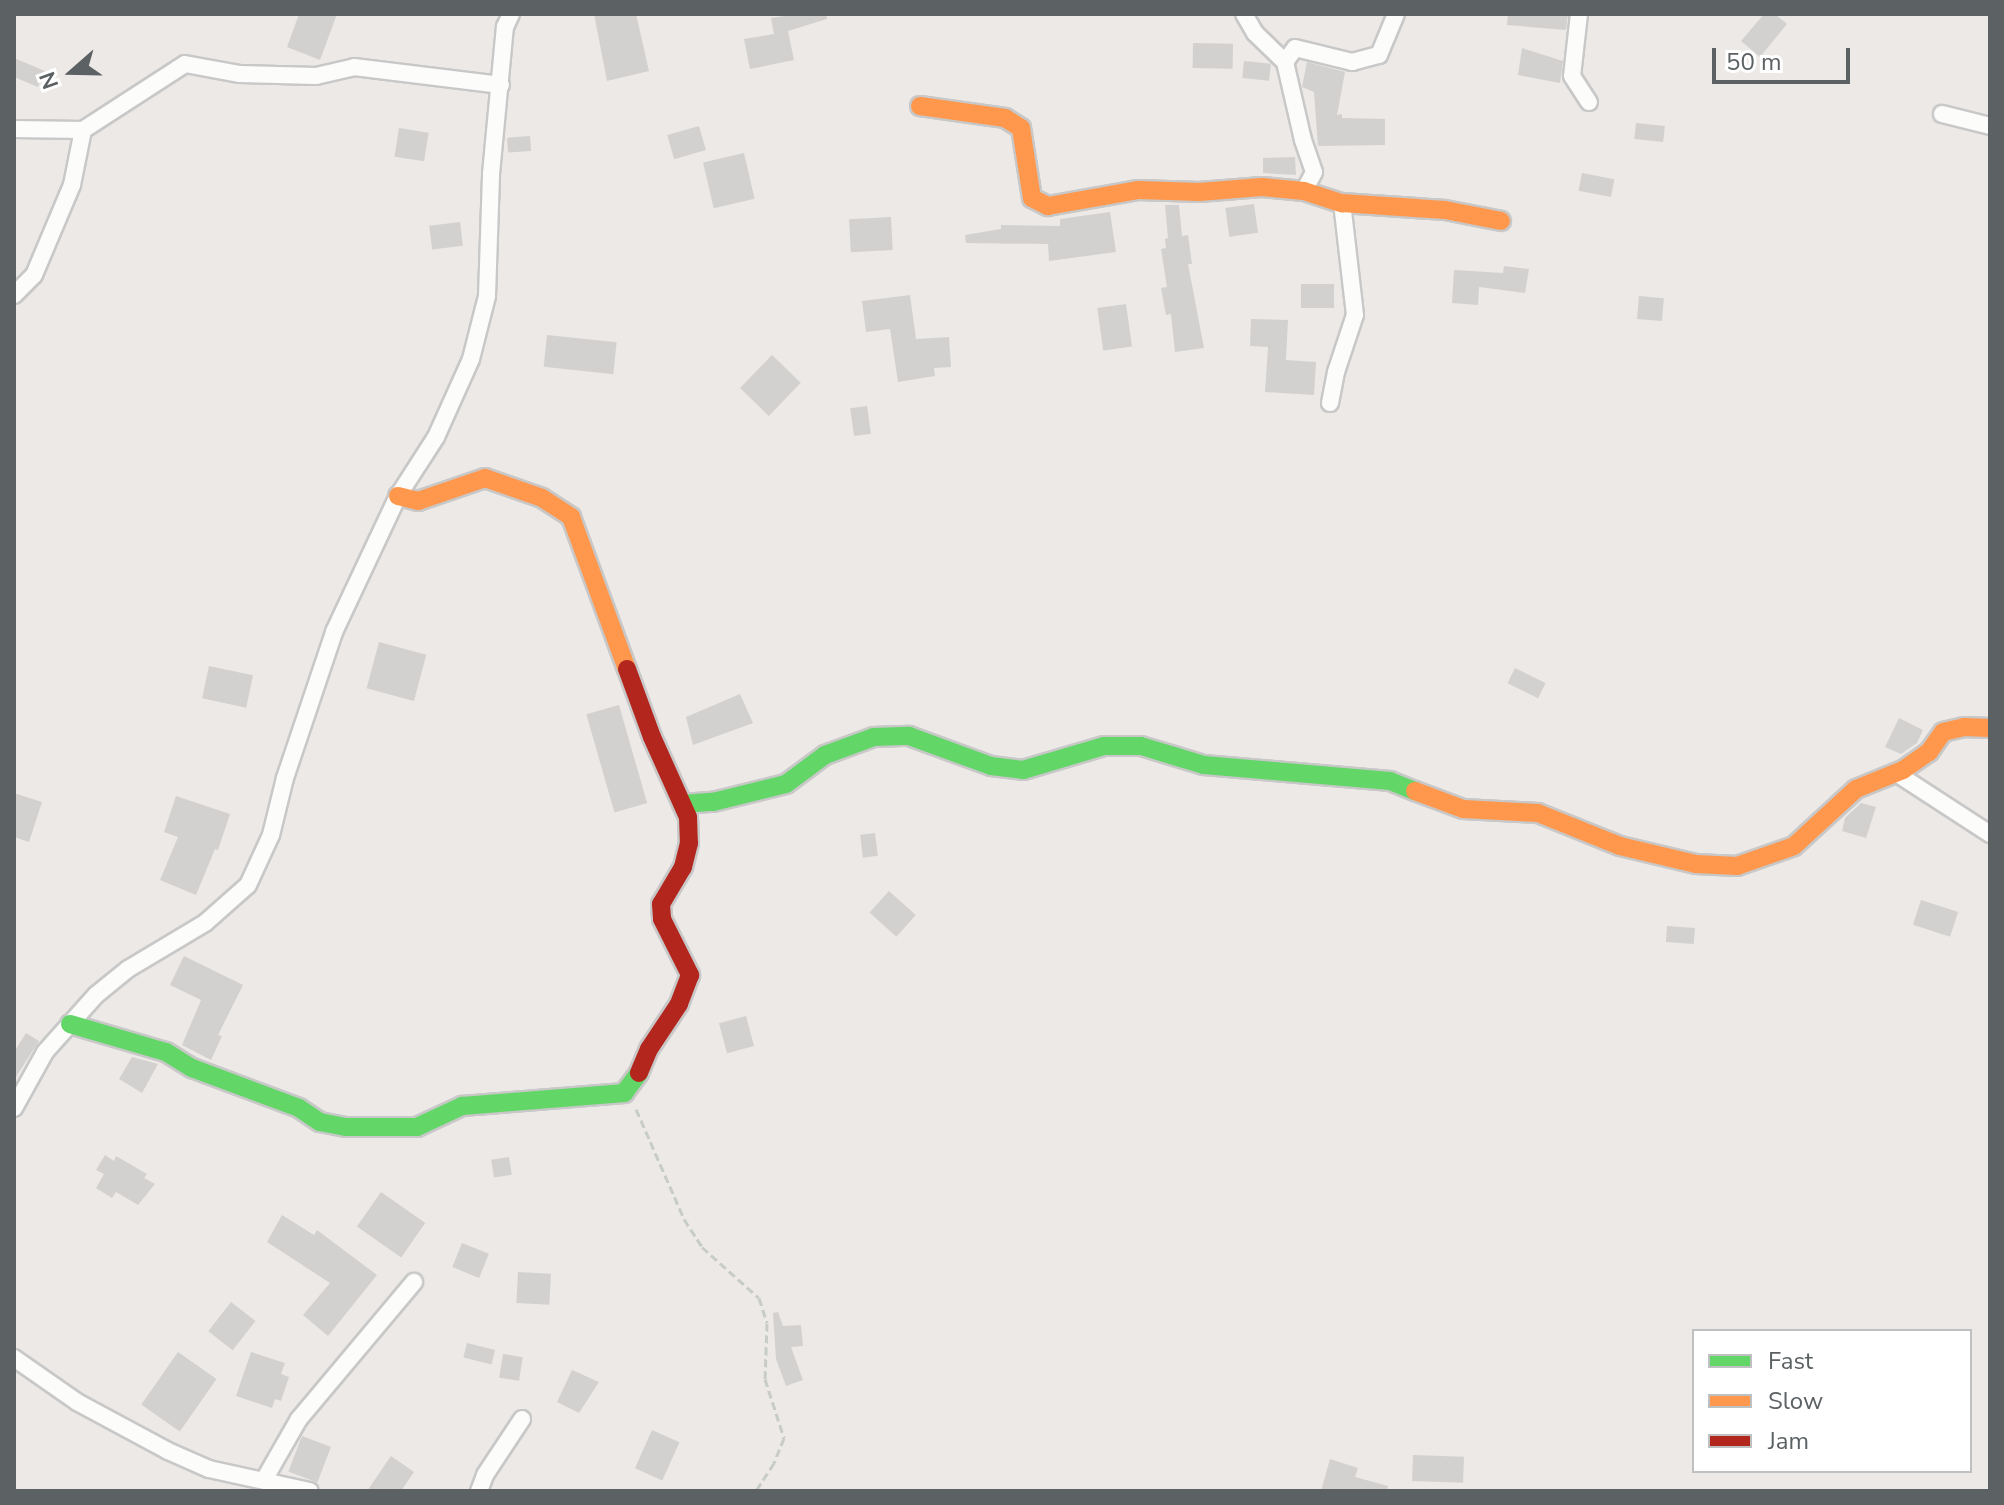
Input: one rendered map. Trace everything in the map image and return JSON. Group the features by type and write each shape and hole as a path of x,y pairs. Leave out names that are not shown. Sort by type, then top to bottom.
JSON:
{"street":[{"path":"14,1108 45,1052 96,995 128,969 205,923 248,885 271,835 285,778 334,632 398,496 436,437 471,359 487,296 491,174 505,27 511,14"},
{"path":"1244,14 1255,33 1285,62 1303,140 1314,172 1304,191"},
{"path":"1285,62 1295,48 1352,62 1379,55 1396,14"},
{"path":"1579,14 1572,76 1589,102"},
{"path":"14,129 83,130 185,64 240,74 316,76 354,67 501,85"},
{"path":"920,106 1005,118 1021,128 1032,198 1048,206 1138,190 1199,192 1262,187 1304,191 1342,203 1445,210 1501,221"},
{"path":"1942,114 1990,126"},
{"path":"14,295 34,275 67,198 83,130"},
{"path":"1330,403 1336,372 1355,315 1342,203"},
{"path":"70,1024 166,1052 192,1068 299,1108 320,1122 346,1127 417,1127 462,1106 624,1093 640,1072 649,1049 679,1004 690,975 662,919 661,904 683,867 689,843 688,817 652,737 571,517 542,498 485,478 418,501 398,496"},
{"path":"682,804 713,802 786,784 806,766 825,755 874,737 909,736 991,766 1023,770 1104,746 1141,746 1204,765 1323,772 1390,781 1463,809 1538,813 1620,846 1696,864 1737,866 1794,846 1856,789 1896,773 1929,752 1943,732 1964,727 1990,728"},
{"path":"1896,773 1990,834"},
{"path":"264,1480 299,1419 414,1282"},
{"path":"14,1358 77,1402 168,1451 209,1469 310,1491"},
{"path":"479,1491 485,1475 522,1419"}],"path":[{"path":"624,1093 638,1111 684,1219 702,1247 759,1298 767,1323 765,1379 784,1438 774,1463 756,1491"}],"building":[{"path":"299,14 337,14 320,60 287,47"},
{"path":"594,14 636,14 649,71 607,81"},
{"path":"826,14 827,19 788,31 794,60 750,69 744,39 774,34 771,18"},
{"path":"1508,14 1568,14 1566,30 1507,25"},
{"path":"1764,14 1775,14 1787,24 1760,57 1741,41"},
{"path":"1193,43 1233,44 1233,69 1193,68"},
{"path":"1522,48 1563,61 1560,83 1518,75"},
{"path":"14,58 45,71 38,87 14,77"},
{"path":"1244,61 1271,64 1269,81 1242,78"},
{"path":"1307,62 1345,72 1337,115 1342,114 1342,118 1385,119 1385,145 1318,146 1314,92 1302,87"},
{"path":"1636,123 1665,126 1663,142 1634,139"},
{"path":"699,126 706,150 674,159 667,135"},
{"path":"399,128 429,133 424,161 394,157"},
{"path":"530,136 531,151 508,153 507,138"},
{"path":"744,153 755,199 714,208 703,162"},
{"path":"1295,157 1296,175 1263,173 1263,158"},
{"path":"1582,173 1614,179 1611,197 1579,191"},
{"path":"1254,204 1258,233 1229,237 1225,208"},
{"path":"1165,205 1179,205 1182,236 1188,235 1192,264 1188,264 1204,348 1175,352 1171,314 1166,315 1161,288 1167,287 1161,249 1166,248 1165,239 1168,238"},
{"path":"1110,212 1116,252 1049,261 1048,244 966,243 965,235 1001,229 1001,225 1060,226 1060,219"},
{"path":"891,217 893,250 851,252 849,219"},
{"path":"460,222 463,246 432,250 429,226"},
{"path":"1504,266 1529,269 1525,293 1479,287 1478,305 1452,303 1454,270 1503,273"},
{"path":"1301,284 1334,284 1334,308 1301,308"},
{"path":"910,295 916,339 949,337 951,367 934,368 935,376 898,382 890,329 866,332 862,301"},
{"path":"1639,296 1664,298 1662,321 1637,319"},
{"path":"1126,304 1132,347 1103,351 1097,308"},
{"path":"1251,319 1288,320 1286,360 1316,362 1314,395 1265,392 1268,347 1250,346"},
{"path":"547,335 617,342 613,374 544,367"},
{"path":"772,355 801,383 769,416 740,388"},
{"path":"867,406 871,434 854,436 850,408"},
{"path":"379,642 426,655 414,701 367,688"},
{"path":"209,666 253,675 246,708 202,698"},
{"path":"1515,668 1546,683 1538,698 1508,683"},
{"path":"740,694 753,723 693,745 686,717"},
{"path":"619,705 647,803 614,812 586,714"},
{"path":"1899,718 1923,730 1917,743 1901,754 1885,747"},
{"path":"14,793 42,802 29,842 14,837"},
{"path":"176,796 230,814 218,850 215,849 196,895 160,880 178,837 164,832"},
{"path":"1861,803 1876,807 1866,838 1842,831 1845,818"},
{"path":"875,833 878,856 863,858 860,835"},
{"path":"889,891 916,915 896,937 870,913"},
{"path":"1921,900 1958,912 1950,937 1913,925"},
{"path":"1667,926 1695,928 1694,944 1666,942"},
{"path":"184,956 243,985 218,1035 222,1036 211,1060 182,1045 201,1000 170,985"},
{"path":"746,1016 754,1046 727,1053 719,1023"},
{"path":"26,1033 39,1041 14,1080 14,1052"},
{"path":"132,1057 158,1064 142,1093 119,1079"},
{"path":"105,1155 114,1161 116,1156 147,1174 144,1178 155,1184 138,1205 116,1192 112,1198 96,1188 104,1174 96,1170"},
{"path":"509,1157 512,1175 494,1178 491,1160"},
{"path":"381,1192 425,1223 401,1257 357,1226"},
{"path":"282,1215 314,1235 317,1230 377,1275 328,1336 303,1315 330,1283 267,1242"},
{"path":"462,1243 489,1254 479,1278 452,1267"},
{"path":"518,1272 551,1274 549,1305 516,1303"},
{"path":"231,1302 255,1321 233,1350 208,1331"},
{"path":"778,1312 783,1326 801,1325 803,1346 791,1347 803,1380 786,1386 776,1359 773,1313"},
{"path":"467,1343 495,1350 492,1365 463,1358"},
{"path":"178,1352 217,1379 180,1431 141,1404"},
{"path":"251,1352 285,1363 281,1374 289,1377 281,1401 275,1399 272,1408 236,1396"},
{"path":"503,1354 523,1357 519,1381 499,1378"},
{"path":"572,1370 599,1382 579,1413 557,1402"},
{"path":"652,1430 679,1442 662,1481 635,1468"},
{"path":"302,1436 331,1447 317,1483 288,1471"},
{"path":"1413,1455 1464,1457 1463,1483 1412,1481"},
{"path":"391,1456 414,1472 401,1491 367,1491"},
{"path":"1330,1459 1358,1468 1355,1477 1388,1486 1387,1491 1321,1491"}],"traffic: fast":[{"path":"682,804 713,802 786,784 825,755 874,737 909,736 991,766 1023,770 1104,746 1141,746 1204,765 1390,781 1415,791"},
{"path":"70,1024 166,1052 192,1068 299,1108 320,1122 346,1127 417,1127 462,1106 624,1093 639,1073"}],"traffic: slow":[{"path":"920,106 1005,118 1021,128 1032,198 1048,206 1138,190 1199,192 1262,187 1304,191 1342,203 1445,210 1501,221"},
{"path":"398,496 418,501 485,478 542,498 571,517 627,669"},
{"path":"1415,791 1463,809 1538,813 1620,846 1696,864 1737,866 1794,846 1856,789 1903,770 1929,752 1943,732 1964,727 1990,728"}],"traffic: jam":[{"path":"627,669 652,737 688,817 689,843 683,867 661,904 662,919 690,975 679,1004 649,1049 639,1073"}]}
